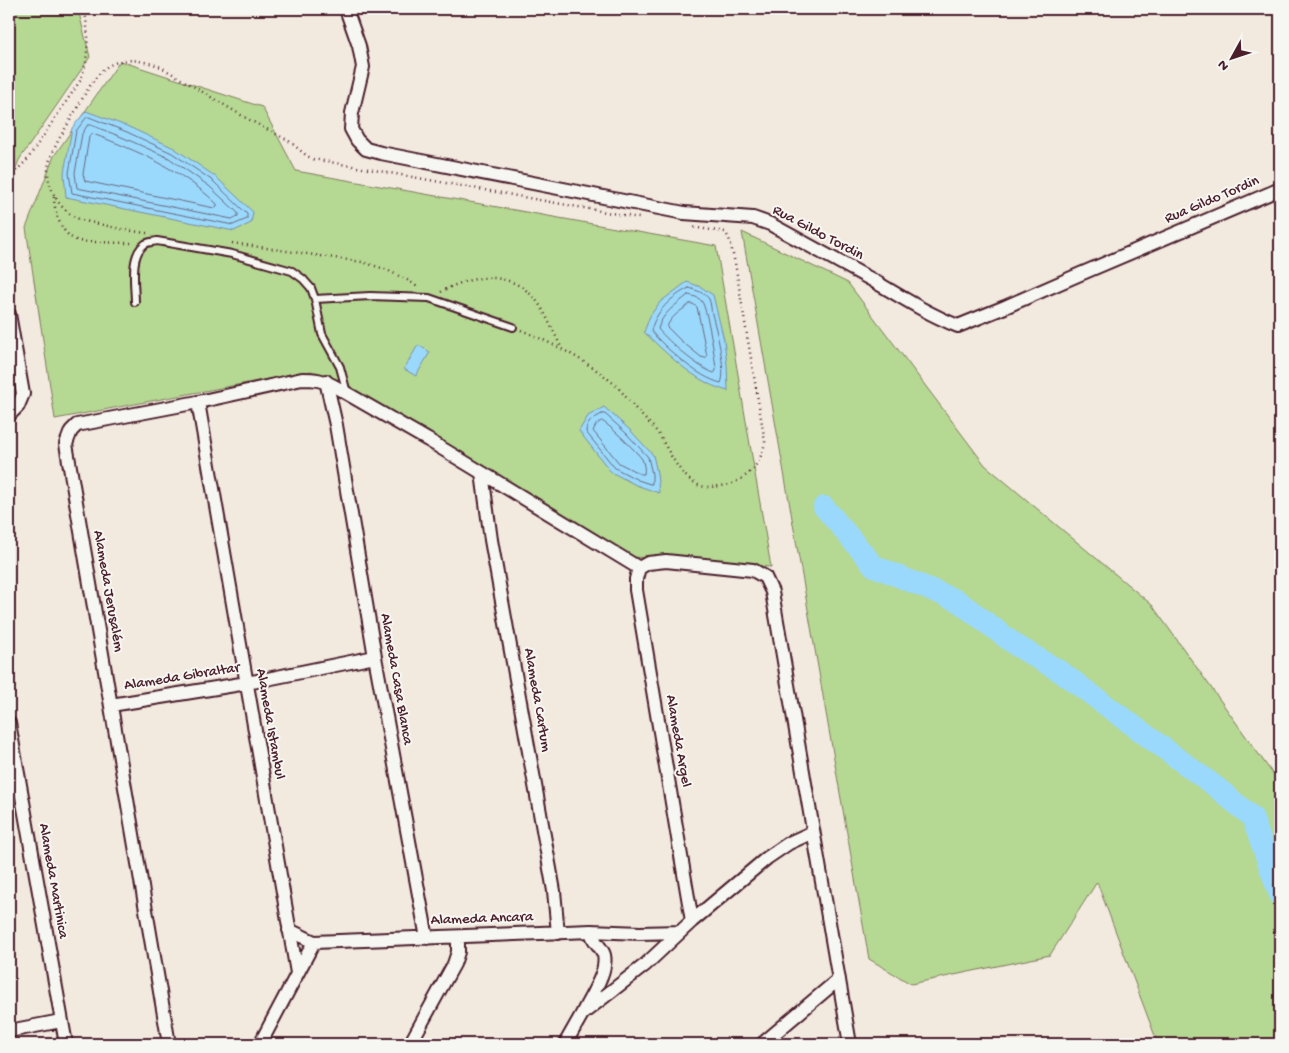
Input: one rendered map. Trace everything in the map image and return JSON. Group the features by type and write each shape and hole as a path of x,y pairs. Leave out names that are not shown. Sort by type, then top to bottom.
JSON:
{"street":[{"name":"Rua Gildo Tordin","path":"346,9 360,46 363,67 352,113 351,128 357,140 366,148 381,153 684,213 753,218 770,224 912,304 958,326 1280,189"},
{"path":"9,314 23,394 18,406 9,415"},
{"name":"Alameda Jerusalém","path":"170,1044 66,444 71,431 77,425 198,402 302,379 326,381 482,472 639,568"},
{"name":"Alameda Casa Blanca","path":"326,381 336,426 375,657 427,938"},
{"name":"Alameda Istambul","path":"198,402 297,973"},
{"name":"Alameda Cartum","path":"482,472 491,540 554,891 558,933"},
{"path":"639,568 648,563 666,561 753,570 765,577 772,592 850,1044"},
{"name":"Alameda Argel","path":"639,568 636,590 692,920"},
{"name":"Alameda Gibraltar","path":"111,705 247,683 375,657"},
{"name":"Alameda Martinica","path":"9,724 66,1044"},
{"path":"582,1014 645,965 692,920 767,858 789,843 813,832"},
{"name":"Alameda Ancara","path":"289,930 314,942 591,931 680,932"},
{"path":"565,1044 605,966 601,947 594,939 591,931"},
{"path":"410,1044 454,964 458,952 458,937"},
{"path":"260,1044 314,942"},
{"path":"762,1044 839,979"},
{"path":"9,1031 61,1021"}],"lane":[{"path":"135,302 135,259 139,250 146,243 156,241 232,254 292,272 303,279 311,288 322,334 340,367 349,394"},
{"path":"315,299 370,296 429,298 513,327"}],"path":[{"path":"9,178 27,160 80,81 86,63 88,36 85,9"},
{"path":"146,243 76,241 62,227 55,210 54,196 49,180 48,163 56,144 96,77 106,67 117,62 136,60 160,67 289,141 313,159 647,219"},
{"path":"54,196 65,209 80,219 120,230 149,233"},
{"path":"513,327 562,349 598,371 615,385 655,430 677,466 695,483 704,487 726,486 736,482 749,474 759,461 763,452 764,442 735,263 729,238 725,232 686,226"},
{"path":"226,243 362,262 385,269 409,281 421,289 429,298 466,281 500,278 511,281 528,292 535,300 562,349"}],"green space":[{"path":"9,9 78,9 90,57 19,160 9,187"},
{"path":"120,61 262,107 296,171 716,246 771,567 633,557 311,371 55,419 26,228 54,156"},
{"path":"742,232 848,283 985,465 1152,605 1280,784 1280,1044 1158,1044 1097,882 1050,955 911,984 869,959"}],"water":[{"path":"86,111 129,127 174,148 216,177 253,212 251,223 234,231 66,197 64,173 72,128"},
{"path":"687,282 701,287 713,295 724,340 728,391 709,384 691,373 644,332 650,316 660,302"},
{"path":"418,345 430,352 416,376 404,369"},
{"path":"604,407 630,430 653,455 659,493 636,485 611,472 579,431 588,416"}],"waterway":[{"path":"824,507 874,566 958,601 1017,646 1061,672 1216,787 1252,817 1280,895"}]}
